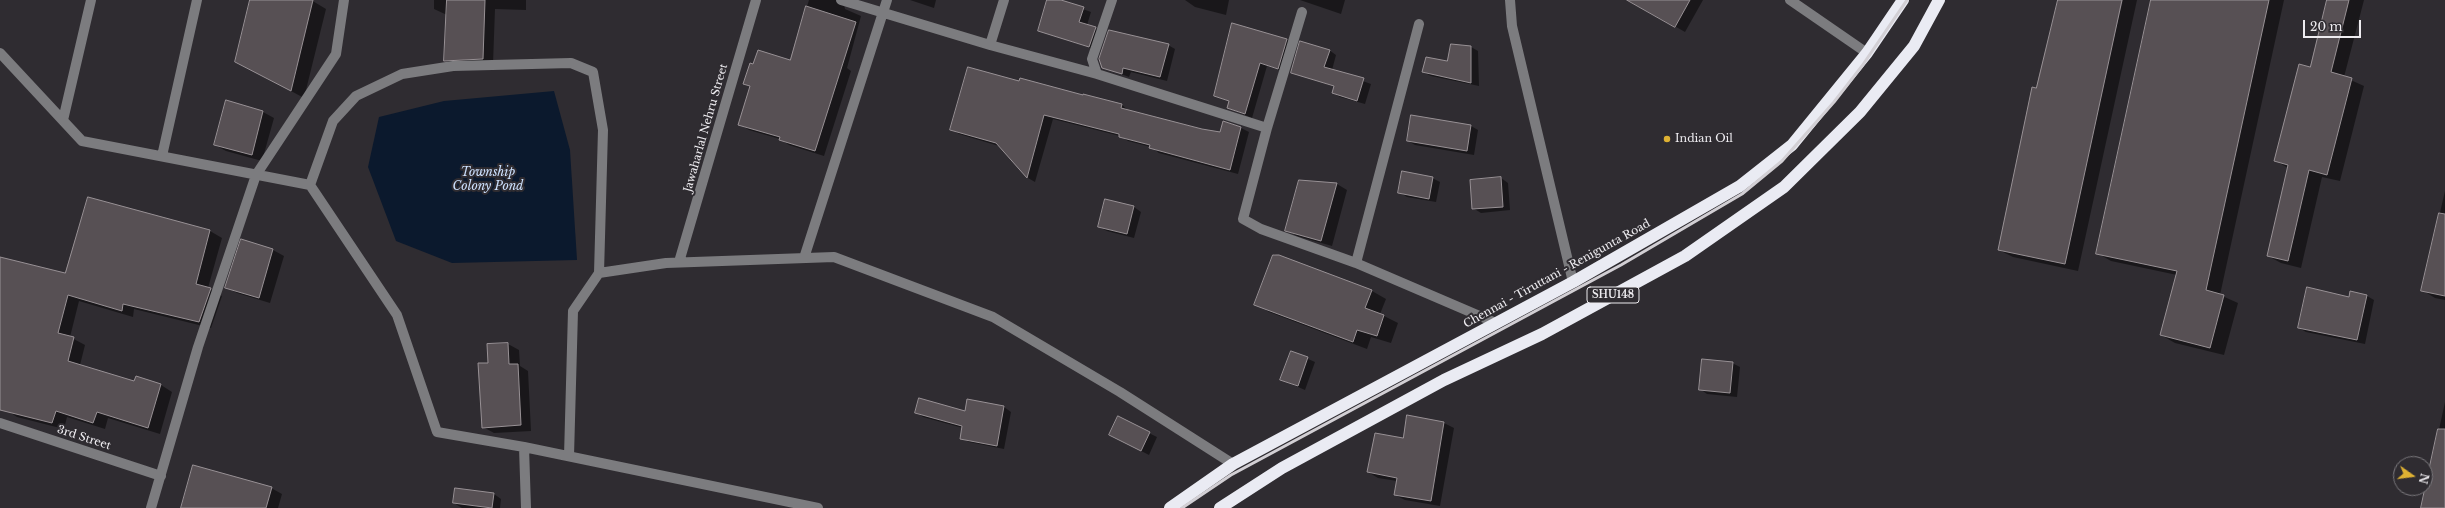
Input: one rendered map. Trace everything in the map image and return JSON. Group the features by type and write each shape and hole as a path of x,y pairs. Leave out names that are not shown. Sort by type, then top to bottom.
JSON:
{"highway":[{"name":"Chennai - Tiruttani - Renigunta Road","path":"1170,508 1233,464 1574,282 1740,186 1792,145 1866,53 1903,0"},
{"name":"SHU148","path":"1220,508 1282,468 1444,380 1542,334 1684,256 1784,187 1860,112 1914,46 1939,0"}],"street":[{"path":"62,120 91,0"},
{"path":"162,156 197,0"},
{"path":"151,508 198,347 256,175 336,54 344,0"},
{"name":"Jawaharlal Nehru Street","path":"679,262 756,0"},
{"path":"841,0 990,46 1097,74 1267,128"},
{"path":"804,258 888,0"},
{"path":"990,46 1004,0"},
{"path":"1097,74 1092,59 1112,0"},
{"path":"1510,0 1512,26 1574,282"},
{"path":"1790,0 1866,53"},
{"path":"1302,12 1267,128 1243,219 1261,229 1356,263 1496,323"},
{"path":"1356,263 1419,24"},
{"path":"0,53 82,141 310,185 397,315 437,432 569,456 781,504 818,508"},
{"path":"310,185 333,121 356,96 402,74 453,66 571,64 593,72 603,130 599,273 573,311 569,456"},
{"path":"599,273 679,262 834,257 993,317 1120,392 1233,464"},
{"name":"3rd Street","path":"0,423 161,476"},
{"path":"524,447 526,508"}],"water":[{"name":"Township Colony Pond","path":"554,91 570,150 577,260 452,263 396,241 368,167 379,117 444,101"}],"building":[{"path":"250,0 313,0 291,91 235,62"},
{"path":"447,0 485,0 483,59 444,61"},
{"path":"1047,0 1061,0 1084,7 1079,22 1096,27 1089,47 1038,31"},
{"path":"1627,0 1690,0 1675,27"},
{"path":"2058,0 2122,0 2065,264 1998,250 2032,87 2036,88"},
{"path":"2151,0 2269,0 2206,290 2224,295 2210,348 2160,335 2177,271 2096,254"},
{"path":"2327,0 2349,0 2331,72 2352,78 2327,175 2309,170 2288,261 2267,256 2288,165 2274,161 2299,64 2310,67"},
{"path":"806,6 856,22 815,151 779,140 780,137 738,125 750,86 743,84 750,63 753,64 758,50 790,60"},
{"path":"1232,23 1287,39 1278,69 1260,63 1245,114 1227,108 1229,101 1214,96"},
{"path":"1109,30 1169,44 1160,77 1123,68 1122,74 1102,68 1099,59"},
{"path":"1300,41 1330,50 1324,67 1364,78 1357,101 1332,93 1334,86 1291,73"},
{"path":"1451,44 1471,46 1471,83 1422,72 1426,57 1447,61"},
{"path":"968,67 1019,81 1020,78 1122,104 1121,108 1202,129 1220,132 1223,121 1241,127 1230,170 1149,148 1150,145 1119,137 1119,134 1044,115 1027,178 996,143 950,130"},
{"path":"226,100 263,111 252,155 214,145"},
{"path":"1411,115 1471,125 1467,151 1407,141"},
{"path":"1402,171 1433,177 1429,199 1398,193"},
{"path":"1501,177 1503,207 1472,209 1470,180"},
{"path":"1299,180 1337,183 1321,241 1285,231"},
{"path":"88,197 210,230 196,284 211,288 199,322 123,304 122,311 68,295 58,333 74,337 68,361 134,381 136,376 161,384 148,428 97,412 93,423 56,411 52,423 0,410 0,257 65,273"},
{"path":"1105,199 1134,206 1127,234 1098,227"},
{"path":"2439,213 2445,214 2445,296 2421,291"},
{"path":"241,239 273,249 259,298 225,288"},
{"path":"1273,255 1279,255 1372,290 1365,308 1384,315 1377,336 1357,330 1353,342 1254,305"},
{"path":"2307,287 2349,297 2350,291 2367,295 2357,340 2298,328"},
{"path":"508,343 509,364 518,364 521,425 482,428 478,363 488,363 487,344"},
{"path":"1291,351 1308,357 1298,386 1280,380"},
{"path":"1702,359 1733,362 1730,393 1699,390"},
{"path":"919,398 965,411 967,399 1004,406 997,446 960,439 962,426 915,413"},
{"path":"1407,415 1444,422 1431,501 1394,495 1397,478 1367,472 1375,433 1403,438"},
{"path":"1118,416 1150,432 1141,451 1109,435"},
{"path":"2438,429 2445,429 2445,508 2421,508 2424,496 2433,496 2432,456"},
{"path":"193,465 272,487 266,508 181,508"},
{"path":"455,488 494,493 492,508 453,503"}],"railway":[{"path":"1182,508 1231,475 1621,265 1742,194 1782,161 1834,102 1862,66 1907,0"}],"place":[{"name":"Indian Oil","path":"1667,139"}]}
